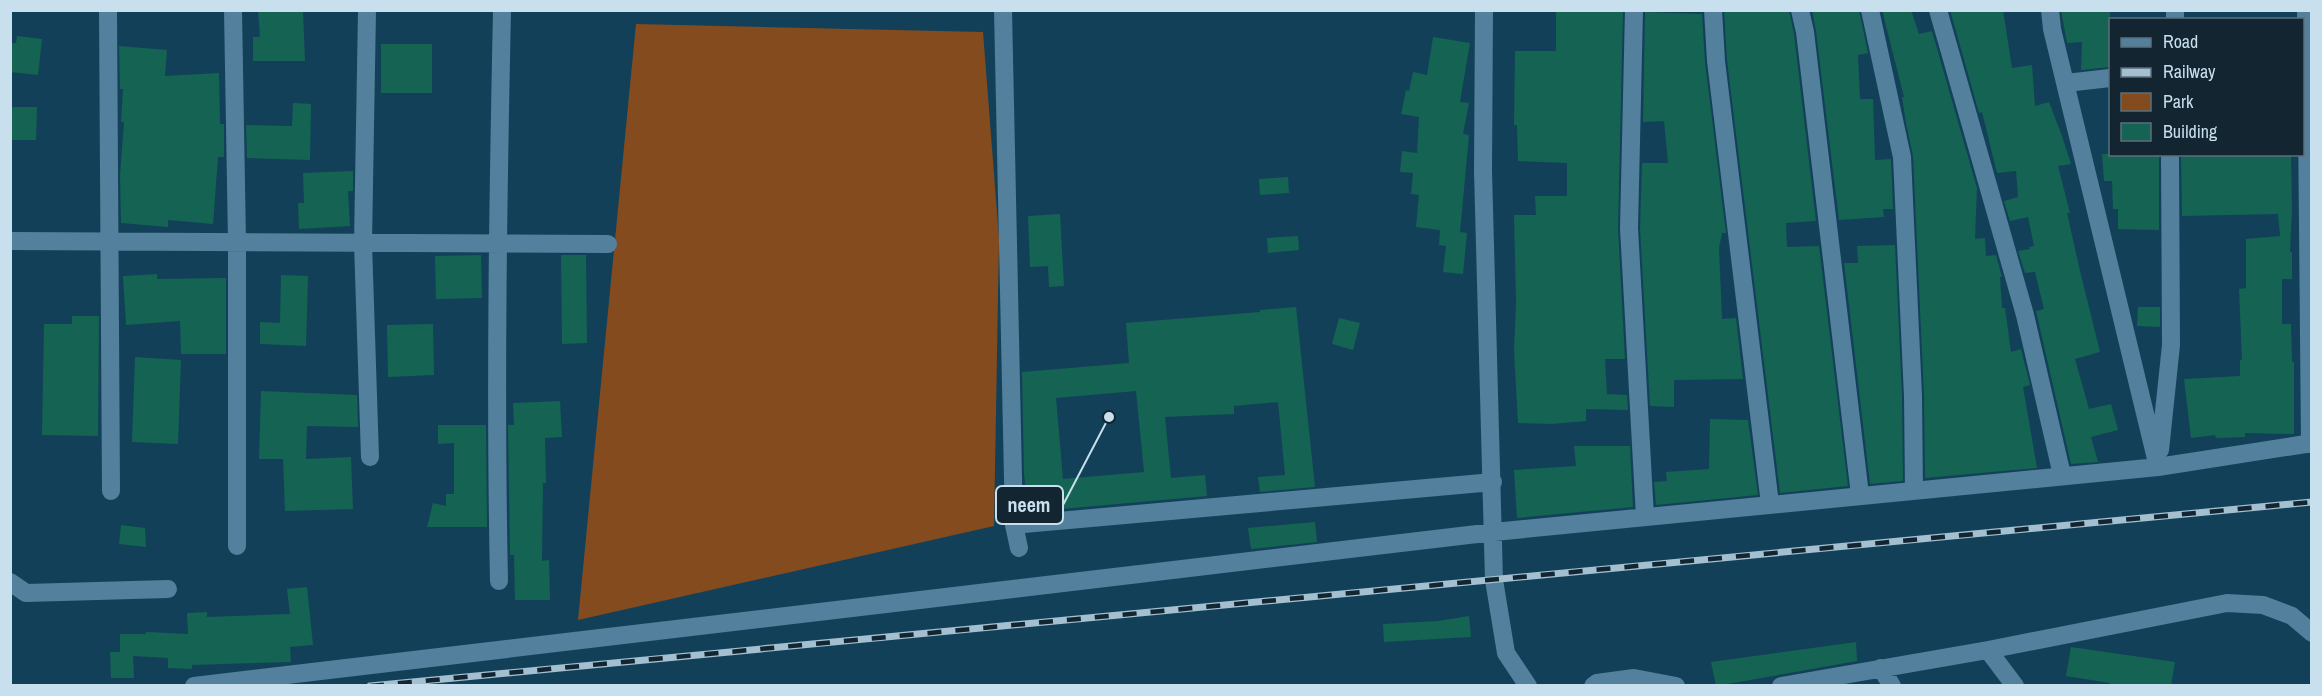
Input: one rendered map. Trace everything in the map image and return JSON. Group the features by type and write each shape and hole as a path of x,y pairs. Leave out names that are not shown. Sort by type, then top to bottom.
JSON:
{"street":[{"path":"108,10 111,491"},
{"path":"233,10 237,242 237,546"},
{"path":"367,10 363,243 370,457"},
{"path":"499,581 498,243 502,10"},
{"path":"1003,10 1014,525 1019,548"},
{"path":"1484,10 1483,171 1494,580 1506,653 1528,686"},
{"path":"1634,10 1629,228 1645,517"},
{"path":"1713,10 1716,61 1770,504"},
{"path":"1800,10 1805,32 1860,495"},
{"path":"1870,10 1902,157 1913,396 1914,490"},
{"path":"1938,10 2025,315 2062,475"},
{"path":"2050,10 2052,29 2158,467"},
{"path":"194,686 1494,532 2158,467 2311,443 2306,10"},
{"path":"2066,83 2109,78"},
{"path":"2158,467 2162,411 2171,345 2170,156"},
{"path":"10,241 608,244"},
{"path":"1014,525 1493,482"},
{"path":"10,582 26,593 168,589"},
{"path":"1781,686 1988,650 2227,603 2263,605 2292,616 2312,633"},
{"path":"1988,650 2015,686"},
{"path":"1881,668 1892,686"},
{"path":"1593,686 1597,683 1634,678 1676,686"}],"green space":[{"path":"636,24 983,32 999,239 994,526 578,620"}],"building":[{"path":"258,10 303,10 305,61 253,61 253,37 260,37"},
{"path":"1556,10 1623,11 1618,228 1625,359 1605,359 1607,394 1627,395 1628,410 1586,409 1586,421 1551,424 1518,423 1514,351 1516,304 1514,215 1536,215 1535,196 1567,196 1567,163 1518,161 1517,125 1514,125 1515,51 1556,51"},
{"path":"1724,10 1789,10 1794,34 1816,221 1786,223 1787,247 1819,246 1848,486 1780,493 1727,60"},
{"path":"1812,10 1859,10 1868,53 1858,55 1860,99 1873,99 1875,160 1891,159 1893,209 1883,209 1884,217 1839,220"},
{"path":"1882,10 1911,10 1919,34 1932,31 1977,188 1975,239 1985,238 1986,256 1996,255 2002,277 2000,277 2002,308 2005,308 2011,352 2021,349 2030,385 2023,387 2037,468 1925,478 1924,395 1913,156 1902,97 1904,97"},
{"path":"1950,10 2003,10 2012,68 2032,65 2035,106 2049,102 2062,136 2071,164 2058,166 2100,352 2075,359 2089,409 2111,404 2118,430 2091,437 2098,462 2071,464 2036,311 2044,309 2035,272 2025,273 2018,251 2034,246 2028,217 2010,221 2004,201 2018,197 2016,171 1997,173 1982,112 1979,113"},
{"path":"2061,10 2110,10 2109,67 2081,70 2082,42 2067,43"},
{"path":"1645,12 1702,14 1705,62 1726,233 1722,233 1719,248 1722,319 1736,318 1743,379 1674,380 1674,407 1650,406 1640,228 1642,163 1668,163 1664,121 1643,122"},
{"path":"17,36 42,39 38,75 10,72 10,43 16,43"},
{"path":"1433,37 1470,43 1460,102 1469,103 1463,134 1469,135 1460,232 1467,233 1463,274 1443,272 1446,246 1439,245 1440,230 1416,227 1419,195 1411,194 1413,173 1400,172 1402,151 1417,153 1419,117 1401,114 1406,90 1409,91 1413,72 1427,75"},
{"path":"381,44 432,44 432,93 381,93"},
{"path":"119,46 167,50 165,76 219,73 220,124 224,124 224,157 218,157 213,224 168,220 168,227 121,223 120,176 124,122 121,122 123,89 120,89"},
{"path":"293,103 311,104 310,160 247,158 246,125 292,126"},
{"path":"10,107 37,107 36,140 10,140"},
{"path":"2102,154 2159,156 2159,230 2118,229 2118,209 2113,209 2112,181 2104,181"},
{"path":"2181,156 2291,156 2292,279 2282,279 2282,324 2291,324 2292,362 2294,362 2294,434 2245,433 2245,437 2216,438 2215,435 2191,438 2184,379 2240,376 2240,360 2242,360 2239,289 2246,288 2246,239 2280,236 2278,214 2182,216"},
{"path":"353,171 353,191 348,191 350,226 299,229 298,203 304,203 303,173"},
{"path":"1288,177 1289,193 1260,195 1259,179"},
{"path":"1060,214 1064,286 1049,287 1048,266 1030,267 1028,216"},
{"path":"1298,236 1299,250 1268,253 1267,238"},
{"path":"1895,245 1902,396 1903,481 1870,484 1844,263 1858,263 1857,246"},
{"path":"481,255 482,298 436,299 435,256"},
{"path":"561,255 586,255 587,343 562,344"},
{"path":"157,274 157,279 226,278 226,354 181,354 180,321 126,325 123,276"},
{"path":"281,275 308,276 306,346 260,344 260,322 280,323"},
{"path":"1296,307 1315,487 1260,492 1258,477 1285,475 1278,402 1234,406 1234,414 1165,417 1171,478 1205,475 1207,496 1028,512 1024,474 1022,372 1129,363 1126,323 1260,312 1260,310","holes":["1136,391 1144,472 1063,479 1056,398"]},
{"path":"2138,307 2160,307 2160,327 2137,326"},
{"path":"72,316 99,316 98,436 42,435 44,324 72,324"},
{"path":"1339,318 1360,323 1353,350 1332,344"},
{"path":"433,324 434,375 388,377 387,325"},
{"path":"135,357 181,360 178,444 132,442"},
{"path":"261,391 357,395 358,427 307,426 306,459 351,457 353,509 285,511 283,459 259,459"},
{"path":"560,401 562,437 545,438 546,483 543,483 542,561 549,560 550,600 515,600 514,555 510,555 508,425 514,425 513,403"},
{"path":"1710,419 1748,420 1758,495 1656,505 1654,482 1667,481 1666,472 1709,469"},
{"path":"438,425 486,425 487,527 427,527 433,503 446,506 446,494 454,494 454,443 438,444"},
{"path":"1574,446 1630,446 1633,507 1517,518 1514,470 1576,466"},
{"path":"1315,522 1317,542 1251,549 1248,528"},
{"path":"121,525 145,528 146,547 119,544"},
{"path":"307,587 313,645 290,647 291,662 192,665 192,669 168,668 168,658 133,656 134,678 111,678 110,652 120,652 120,634 146,634 146,632 188,634 187,613 207,612 207,617 290,614 287,589"},
{"path":"1469,616 1471,637 1384,642 1383,624 1438,621"},
{"path":"1856,642 1857,661 1716,686 1711,662"},
{"path":"2071,647 2175,662 2171,686 2110,686 2110,683 2066,676"}],"railway":[{"path":"370,686 2312,502"}],"place":[{"name":"neem","path":"1109,417"}]}
